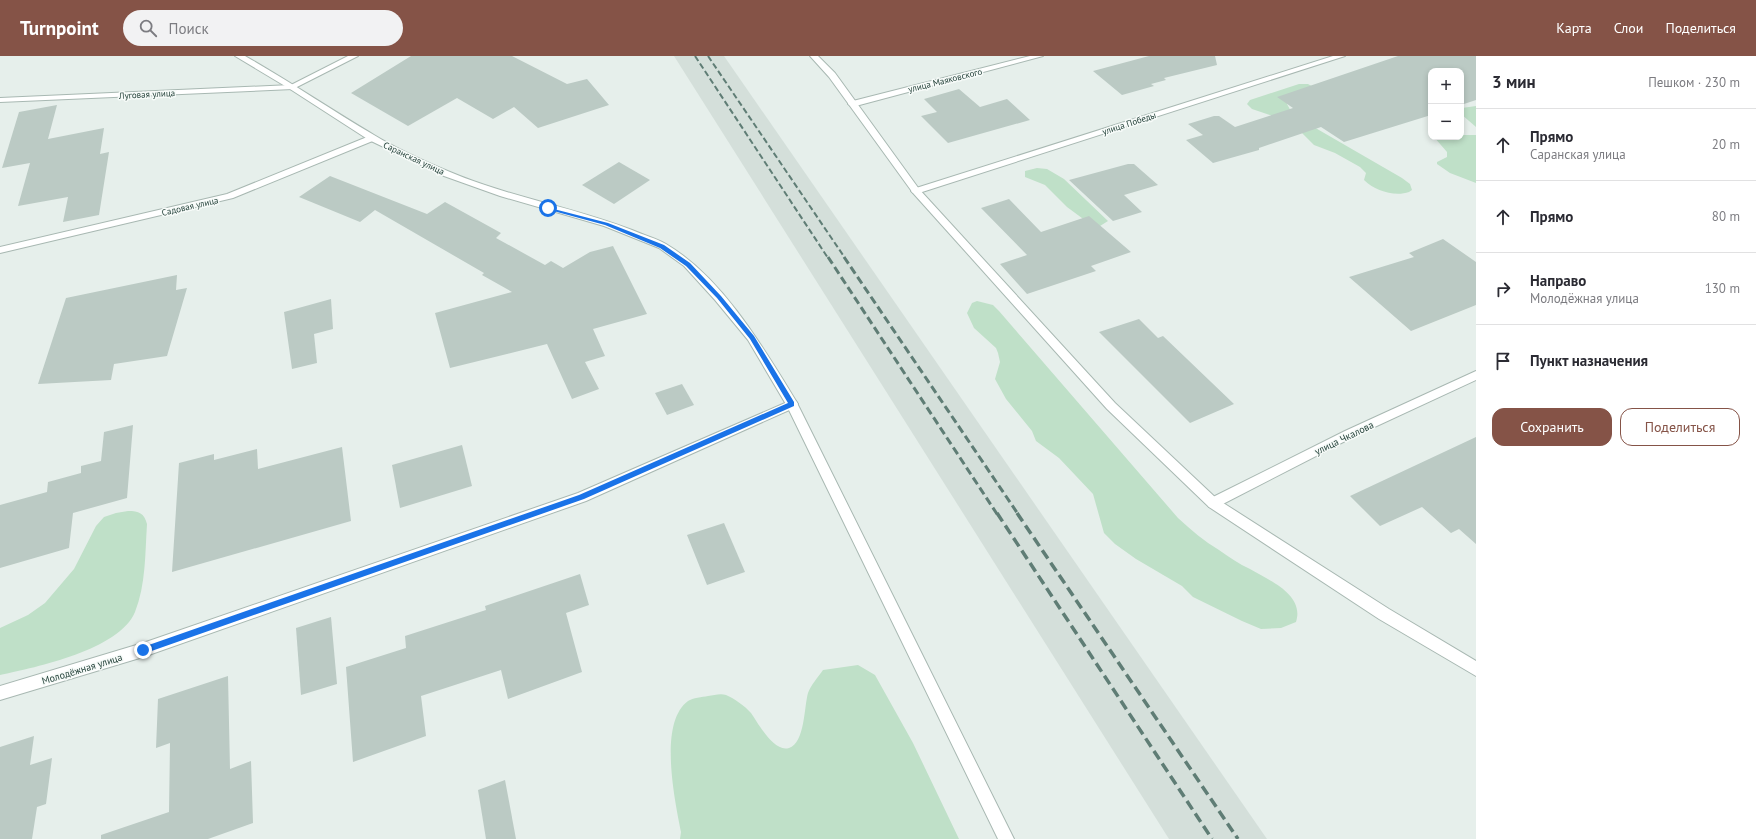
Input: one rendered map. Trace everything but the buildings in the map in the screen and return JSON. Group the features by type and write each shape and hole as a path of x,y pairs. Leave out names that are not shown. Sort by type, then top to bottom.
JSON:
{"street":[{"name":"Саранская улица","path":"239,56 293,87 372,138 454,177 511,197 607,224 662,246 688,264 719,297 752,337 792,404 1006,839"},
{"path":"293,87 354,56"},
{"path":"814,56 832,75 916,191 1111,406 1213,503 1384,614 1476,669"},
{"name":"улица Маяковского","path":"852,104 1038,56"},
{"name":"улица Победы","path":"916,191 1341,56"},
{"name":"Луговая улица","path":"0,100 293,87"},
{"name":"Садовая улица","path":"0,250 230,196 372,138"},
{"name":"улица Чкалова","path":"1213,503 1349,434 1476,375"},
{"name":"Молодёжная улица","path":"0,693 143,650 582,497 792,404"}],"shaded area":[{"path":"674,56 724,56 1267,839 1169,839"}],"green space":[{"path":"1299,84 1308,84 1315,88 1287,104 1293,115 1402,178 1410,184 1412,190 1398,194 1379,190 1364,180 1366,173 1360,167 1335,153 1314,145 1302,133 1279,118 1252,109 1247,104 1250,100"},
{"path":"1476,106 1476,127 1464,117 1464,108"},
{"path":"1464,135 1476,135 1476,183 1450,173 1437,164 1437,162 1447,157 1447,152 1437,140 1464,140"},
{"path":"1037,168 1047,169 1064,179 1108,221 1100,226 1086,221 1067,207 1045,185 1025,177 1025,171"},
{"path":"977,301 993,305 999,311 1178,518 1208,543 1238,563 1275,583 1290,596 1295,603 1297,612 1296,622 1281,628 1261,629 1242,621 1193,597 1182,586 1136,559 1115,544 1104,533 1093,494 1059,458 1036,441 1032,431 1006,399 995,379 1000,362 996,348 974,328 967,313 972,303"},
{"path":"128,511 135,511 143,515 147,524 143,580 139,601 135,612 126,625 112,637 95,647 75,655 55,662 0,675 0,628 28,615 45,603 74,569 96,526 104,517"},
{"path":"858,665 875,675 913,743 959,839 680,839 681,832 675,802 671,763 671,744 673,726 679,712 688,701 717,694 729,696 751,713 772,742 783,748 789,748 794,745 798,739 803,724 808,693 823,670"}],"railway":[{"path":"695,56 828,258"},
{"path":"708,56 845,258"},
{"path":"828,257 997,514"},
{"path":"844,257 1018,514"},
{"path":"997,513 1212,839"},
{"path":"1017,513 1238,839"}],"route":[{"path":"143,650 582,497 792,404 752,337 719,297 688,264 662,246 607,224 548,208"}]}
